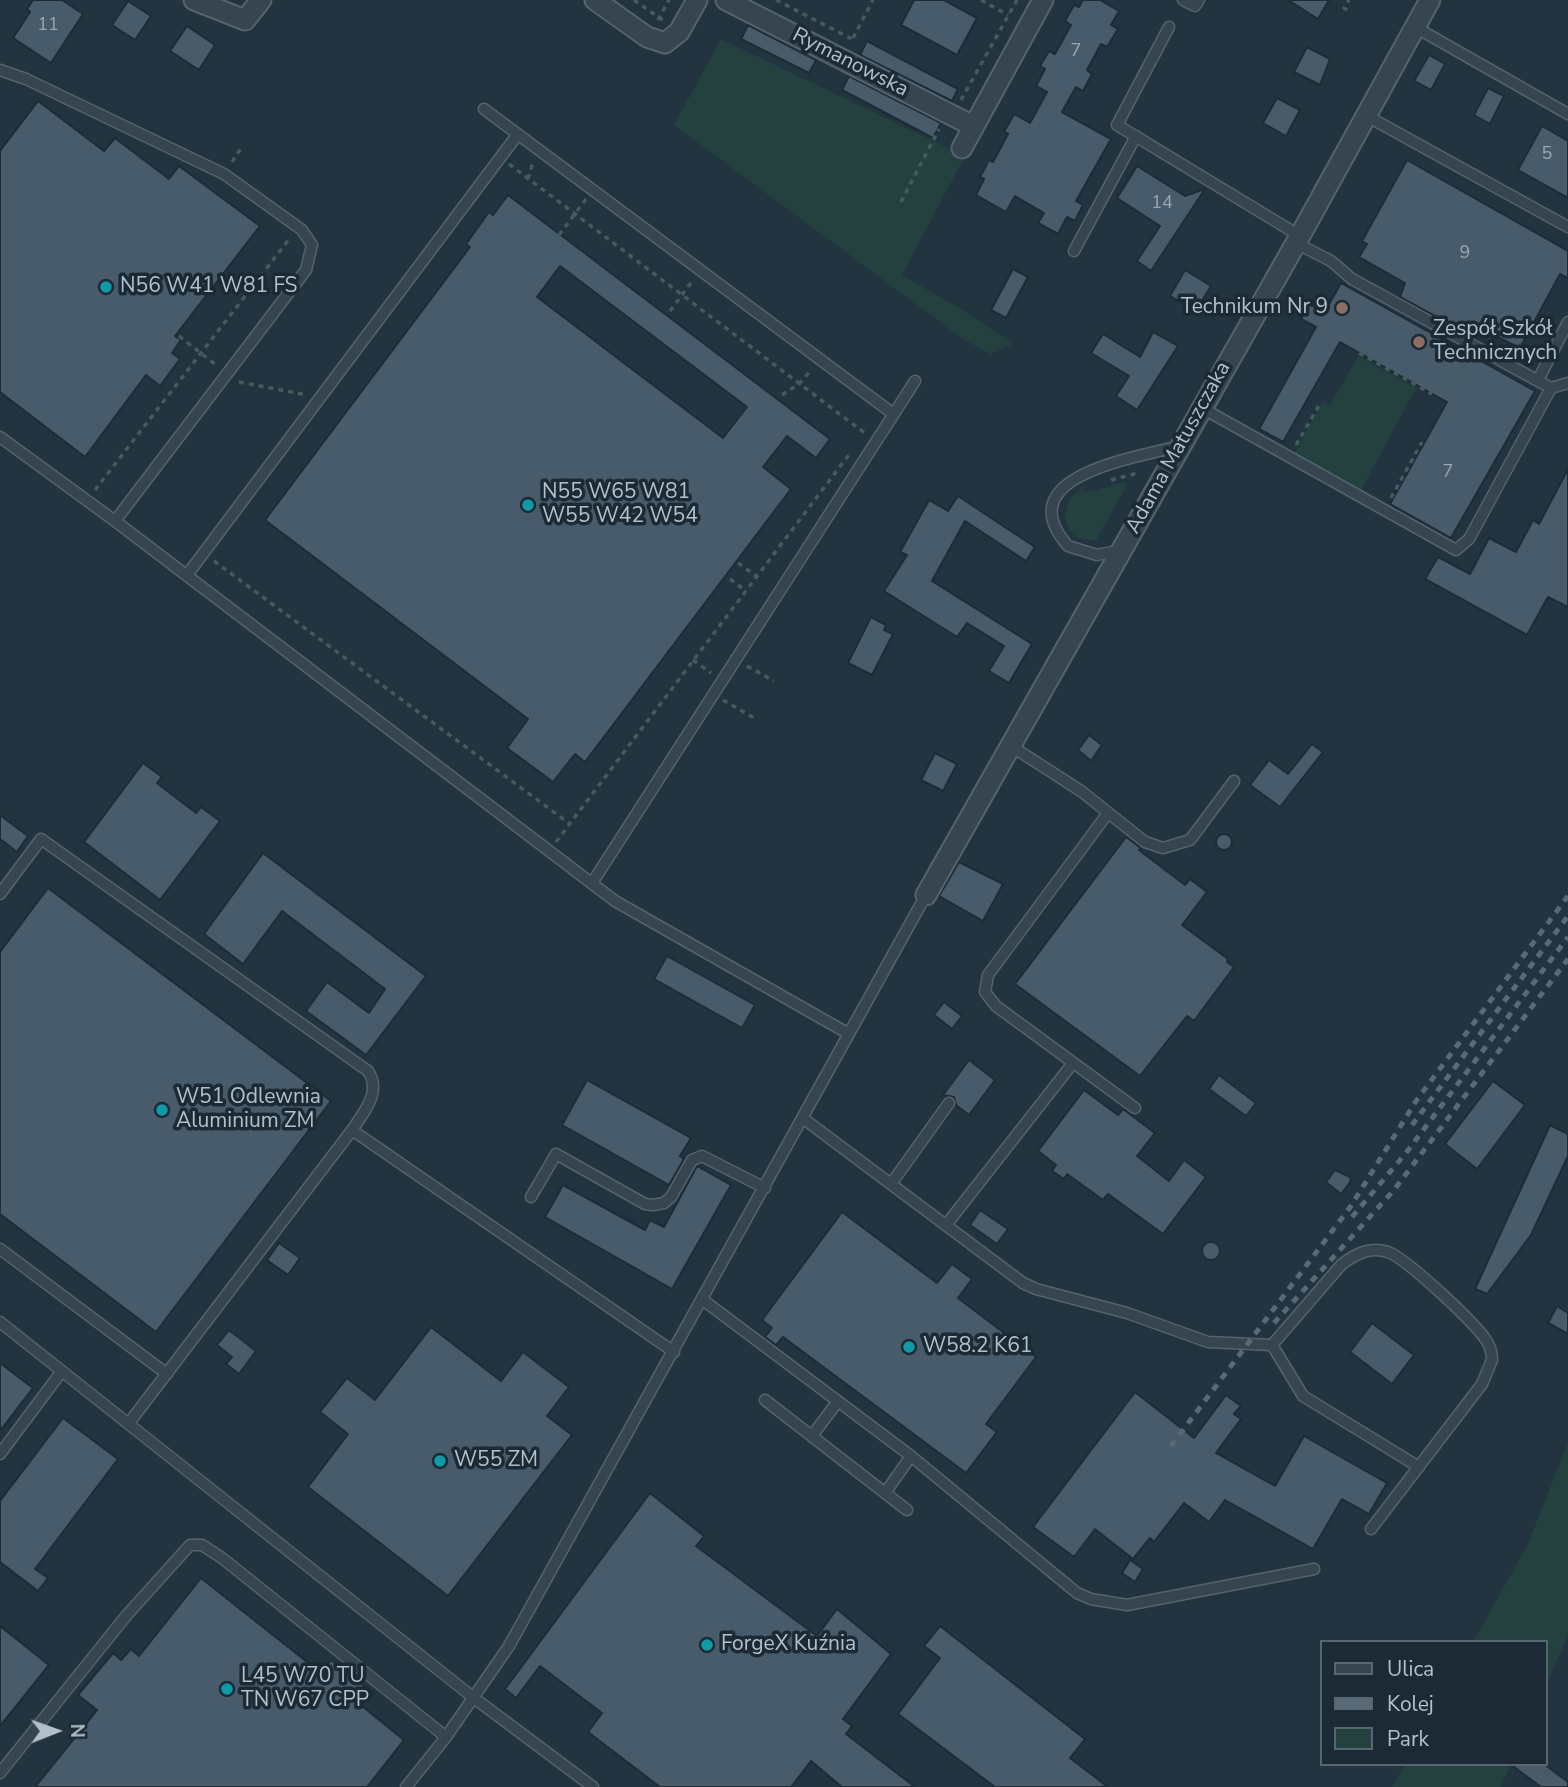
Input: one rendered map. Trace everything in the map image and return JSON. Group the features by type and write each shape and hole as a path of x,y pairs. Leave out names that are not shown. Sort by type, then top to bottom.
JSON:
{"street":[{"path":"194,0 245,20 261,0"},
{"path":"595,0 647,37 665,43 679,32 697,0"},
{"name":"Rymanowska","path":"726,0 973,126"},
{"path":"962,148 1043,0"},
{"name":"Adama Matuszczaka","path":"926,895 1298,239 1430,0"}],"lane":[{"path":"1183,0 1195,6 1199,0"},
{"path":"1169,27 1117,125 1298,239 1352,279 1551,388"},
{"path":"1415,27 1568,114"},
{"path":"0,70 26,79 205,163 241,184 309,238 312,254 306,270 115,521"},
{"path":"484,109 892,413"},
{"path":"1365,115 1568,227"},
{"path":"187,575 518,134"},
{"path":"1074,251 1136,136"},
{"path":"1538,380 1568,322"},
{"path":"592,883 915,381"},
{"path":"1202,408 1456,550 1469,539 1551,388 1568,383"},
{"path":"0,437 187,575 631,912 849,1034"},
{"path":"1122,550 1097,555 1085,554 1068,546 1053,521 1059,490 1066,482 1087,471 1181,445"},
{"path":"1012,746 1043,764 1145,842 1163,848 1181,845 1197,832 1234,781"},
{"path":"1108,813 984,983 989,1000 1136,1108"},
{"path":"0,894 41,839 368,1071 373,1078 374,1091 370,1105 129,1423"},
{"path":"406,1787 446,1737 509,1646 926,895"},
{"path":"946,1225 1073,1063"},
{"path":"891,1184 949,1103"},
{"path":"804,1119 1036,1289 1127,1313 1208,1342 1272,1345"},
{"path":"352,1130 674,1352"},
{"path":"531,1197 556,1154 645,1203 664,1203 671,1198 692,1160 702,1156 765,1188"},
{"path":"0,1249 167,1374"},
{"path":"1272,1345 1342,1264 1355,1255 1376,1250 1387,1252 1408,1264 1483,1336 1492,1360 1482,1384 1371,1530"},
{"path":"703,1300 911,1456 1077,1593 1091,1599 1127,1605 1314,1569"},
{"path":"0,1322 474,1698 593,1787"},
{"path":"1272,1345 1303,1396 1419,1467"},
{"path":"0,1454 62,1371"},
{"path":"765,1400 907,1510"},
{"path":"812,1436 838,1401"},
{"path":"885,1493 911,1456"},
{"path":"0,1773 127,1616 190,1545 202,1545 222,1558 446,1737"}],"path":[{"path":"634,0 679,32"},
{"path":"647,37 669,0"},
{"path":"776,0 852,38"},
{"path":"842,59 873,0"},
{"path":"981,0 1029,26"},
{"path":"1009,15 1017,0"},
{"path":"1347,10 1344,8 1349,0"},
{"path":"528,178 534,157"},
{"path":"500,158 864,433 876,439"},
{"path":"559,235 593,189"},
{"path":"93,492 291,237"},
{"path":"670,311 701,270"},
{"path":"179,336 237,382 307,395 316,402"},
{"path":"1451,388 1474,346"},
{"path":"1359,353 1432,394"},
{"path":"782,395 799,384 820,359"},
{"path":"1294,449 1321,402"},
{"path":"567,850 556,842 872,424"},
{"path":"1385,510 1422,442"},
{"path":"1110,481 1134,474 1139,476"},
{"path":"203,553 569,824"},
{"path":"738,563 756,576"},
{"path":"730,579 746,591"},
{"path":"745,665 774,681"}],"green space":[{"path":"721,39 965,156 902,275 974,317 1013,344 991,354 966,341 674,125"},
{"path":"1358,356 1416,388 1361,490 1295,454 1322,402 1330,406"},
{"path":"1125,482 1127,485 1096,540 1074,535 1068,527 1065,515 1070,498 1083,487 1085,493"},
{"path":"1568,1443 1568,1636 1547,1682 1547,1640 1474,1640 1528,1544"},
{"path":"1404,1766 1510,1766 1501,1787 1392,1787"}],"building":[{"path":"33,0 62,0 83,14 51,63 13,38 30,12 27,9"},
{"path":"914,0 944,0 977,18 957,55 901,25"},
{"path":"1083,0 1100,0 1119,11 1111,25 1118,29 1107,47 1101,44 1087,70 1092,74 1083,91 1076,87 1062,112 1111,139 1076,201 1083,205 1075,221 1067,217 1058,234 1038,223 1044,213 1015,196 1006,212 976,195 984,179 980,177 989,160 993,162 1008,134 1004,132 1014,114 1030,123 1047,92 1036,86 1045,69 1040,66 1049,51 1055,54 1071,25 1065,21 1074,5 1079,7"},
{"path":"1288,0 1329,0 1318,19"},
{"path":"128,1 151,16 135,40 112,25"},
{"path":"748,25 816,60 809,73 741,39"},
{"path":"187,26 215,45 199,70 170,51"},
{"path":"867,41 958,89 952,101 860,55"},
{"path":"1307,47 1330,59 1320,85 1294,72"},
{"path":"1429,55 1445,64 1431,90 1414,81"},
{"path":"849,76 941,123 933,138 842,90"},
{"path":"1488,88 1504,96 1490,124 1474,115"},
{"path":"1277,98 1300,110 1286,136 1263,123"},
{"name":"N56 W41 W81 FS","path":"38,101 104,151 115,138 169,179 179,166 260,226 175,336 181,340 172,353 180,359 160,386 146,375 85,457 0,392 0,151"},
{"path":"1542,126 1568,141 1568,198 1518,170"},
{"path":"1407,160 1568,251 1568,278 1560,274 1520,348 1481,329 1475,338 1400,297 1405,283 1359,257 1367,244 1362,241"},
{"path":"1137,166 1185,196 1205,189 1151,271 1137,261 1160,226 1117,198"},
{"name":"N55 W65 W81 W55 W42 W54","path":"508,195 830,439 816,458 787,436 763,467 791,489 585,762 575,754 553,782 507,748 528,719 265,520 470,247 466,244 489,212 493,215","holes":["560,266 747,407 723,438 537,297"]},
{"path":"1013,269 1028,277 1006,318 991,310"},
{"path":"1185,270 1211,286 1196,311 1170,296"},
{"path":"1341,283 1535,391 1451,538 1390,504 1447,402 1340,342 1283,442 1259,429 1316,327 1301,319 1309,304 1324,313"},
{"path":"1153,332 1178,346 1137,410 1116,396 1129,376 1091,353 1103,334 1140,357"},
{"path":"1568,469 1568,607 1548,597 1527,635 1425,579 1438,557 1470,574 1489,538 1516,552 1533,520 1539,524"},
{"path":"958,496 1035,547 1026,561 965,521 932,581 1032,644 1009,683 989,671 1004,646 967,623 957,637 884,591 907,555 900,552 929,500 948,511"},
{"path":"871,617 886,625 884,630 893,634 872,675 848,663"},
{"path":"1089,735 1102,745 1091,761 1078,750"},
{"path":"1312,744 1323,752 1280,807 1250,785 1269,760 1288,774"},
{"path":"935,753 957,764 943,791 921,780"},
{"path":"143,763 162,777 157,783 196,813 201,807 220,821 160,900 84,842"},
{"path":"0,815 28,836 17,852 0,839"},
{"path":"1224,834 1232,842 1224,850 1216,842"},
{"path":"1126,837 1185,885 1190,879 1207,892 1182,925 1228,959 1227,962 1234,967 1194,1021 1187,1016 1140,1076 1015,984"},
{"path":"263,853 426,976 366,1055 306,1011 327,982 369,1013 385,989 282,911 243,964 204,934"},
{"path":"959,862 1003,884 983,921 939,896"},
{"name":"W51 Odlewnia Aluminium ZM","path":"48,888 331,1101 156,1332 0,1214 0,952"},
{"path":"667,956 755,1005 742,1028 654,979"},
{"path":"944,1002 962,1016 952,1029 934,1015"},
{"path":"969,1060 995,1080 969,1115 956,1105 954,1097 943,1095"},
{"path":"1219,1075 1256,1103 1246,1116 1209,1089"},
{"path":"587,1080 691,1138 680,1156 684,1159 669,1185 562,1125"},
{"path":"1493,1081 1525,1105 1477,1169 1445,1144"},
{"path":"1084,1090 1118,1115 1123,1109 1155,1133 1137,1156 1169,1181 1184,1160 1206,1177 1163,1234 1108,1194 1103,1200 1067,1174 1064,1179 1052,1171 1056,1165 1038,1151"},
{"path":"1550,1125 1568,1134 1568,1156 1531,1235 1487,1294 1475,1289"},
{"path":"697,1166 731,1185 672,1289 545,1217 563,1185 645,1230 650,1220 664,1227"},
{"path":"1335,1170 1350,1177 1351,1181 1341,1194 1326,1182"},
{"path":"980,1210 1008,1229 997,1244 970,1225"},
{"name":"W58.2 K61","path":"842,1212 937,1283 952,1264 972,1279 958,1298 1036,1357 986,1424 997,1432 966,1473 783,1337 776,1345 765,1337 772,1328 762,1320"},
{"path":"1207,1242 1215,1242 1220,1251 1218,1258 1207,1260 1202,1255 1202,1247"},
{"path":"279,1243 300,1258 288,1275 267,1260"},
{"path":"1557,1306 1568,1313 1568,1334 1548,1323"},
{"path":"1372,1323 1414,1355 1392,1384 1350,1352"},
{"name":"W55 ZM","path":"431,1327 501,1381 523,1352 569,1387 547,1416 572,1435 448,1596 308,1487 348,1434 320,1412 347,1378 375,1400"},
{"path":"229,1330 256,1351 239,1374 226,1364 232,1357 217,1345"},
{"path":"0,1363 33,1388 0,1431"},
{"path":"1135,1392 1194,1438 1226,1395 1241,1406 1234,1414 1241,1419 1216,1453 1275,1486 1304,1436 1387,1483 1369,1514 1342,1499 1313,1549 1225,1500 1209,1522 1184,1503 1154,1542 1150,1538 1133,1559 1095,1529 1074,1557 1033,1527"},
{"path":"63,1418 118,1459 35,1569 48,1578 38,1591 0,1562 0,1501"},
{"name":"ForgeX Kuźnia","path":"650,1493 704,1536 696,1546 817,1636 837,1609 891,1654 843,1719 852,1726 846,1734 915,1787 842,1787 811,1761 791,1787 660,1787 588,1732 602,1713 540,1666 516,1698 505,1689"},
{"path":"1130,1560 1143,1569 1135,1582 1122,1573"},
{"name":"L45 W70 TU TN W67 CPP","path":"201,1578 321,1673 331,1660 373,1693 362,1706 404,1740 367,1787 35,1787 97,1710 78,1695 113,1653 121,1660 131,1649 139,1656"},
{"path":"0,1626 49,1665 0,1726"},
{"path":"940,1626 1085,1739 1070,1758 1108,1787 995,1787 898,1714 940,1658 924,1646"},
{"path":"1513,1766 1547,1766 1568,1782 1568,1787 1541,1787"}],"railway":[{"path":"1171,1446 1351,1206 1416,1101 1568,896"},
{"path":"1412,1125 1568,916"},
{"path":"1352,1217 1406,1153 1568,937"},
{"path":"1274,1323 1394,1190 1568,959"}],"place":[{"name":"N56 W41 W81 FS","path":"106,287"},
{"name":"Technikum Nr 9","path":"1342,308"},
{"name":"Zespół Szkół Technicznych","path":"1419,342"},
{"name":"N55 W65 W81 W55 W42 W54","path":"528,505"},
{"name":"W51 Odlewnia Aluminium ZM","path":"162,1110"},
{"name":"W58.2 K61","path":"909,1347"},
{"name":"W55 ZM","path":"440,1461"},
{"name":"ForgeX Kuźnia","path":"707,1645"},
{"name":"L45 W70 TU TN W67 CPP","path":"227,1689"}]}
